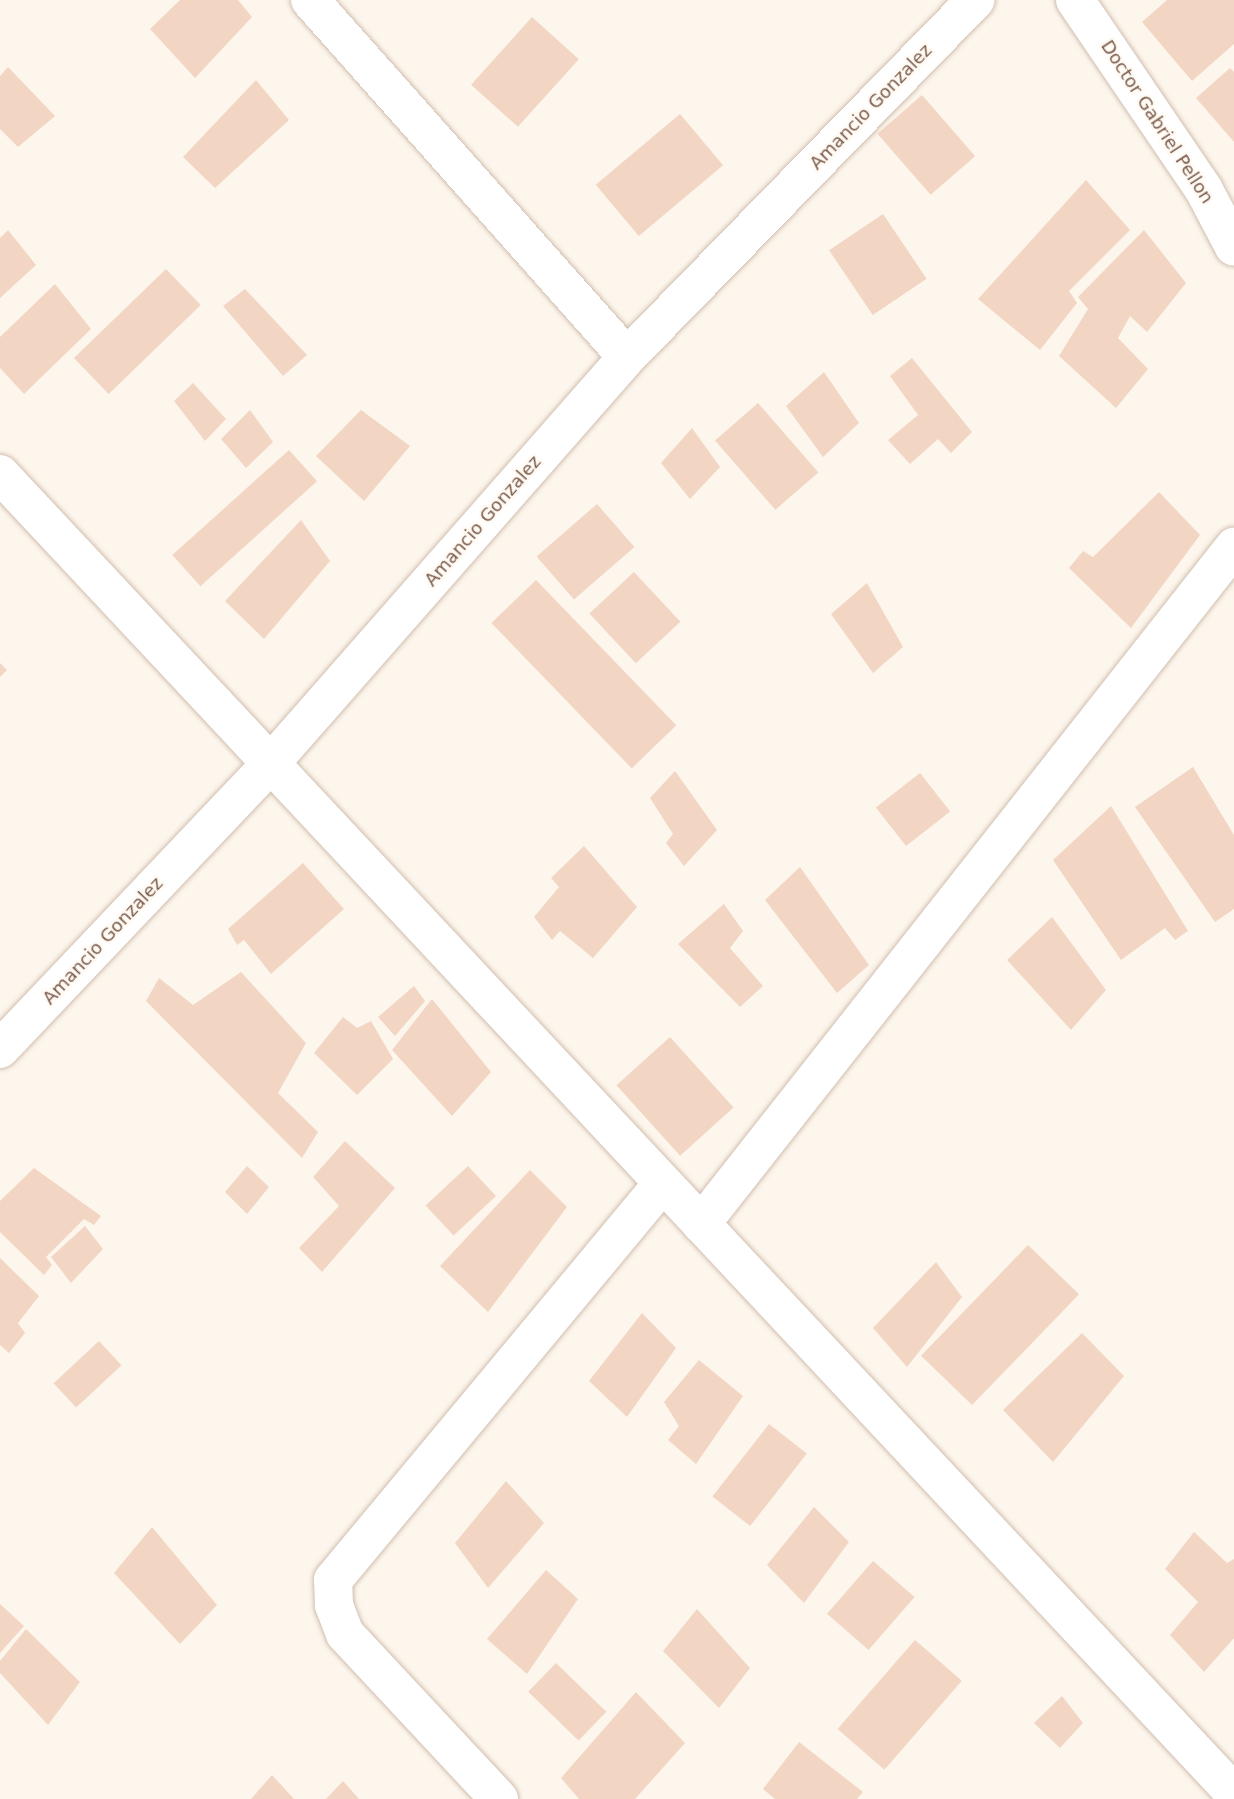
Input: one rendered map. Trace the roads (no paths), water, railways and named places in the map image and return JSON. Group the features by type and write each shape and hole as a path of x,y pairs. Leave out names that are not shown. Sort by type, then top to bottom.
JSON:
{"street":[{"path":"310,0 627,357"},
{"name":"Amancio Gonzalez","path":"0,1049 270,764 627,357 975,0"},
{"name":"Doctor Gabriel Pellon","path":"1084,3 1204,190 1234,247"},
{"path":"0,474 1234,1793"},
{"path":"701,1224 1234,547"},
{"path":"499,1799 345,1633 334,1605 333,1580 663,1183"}]}
